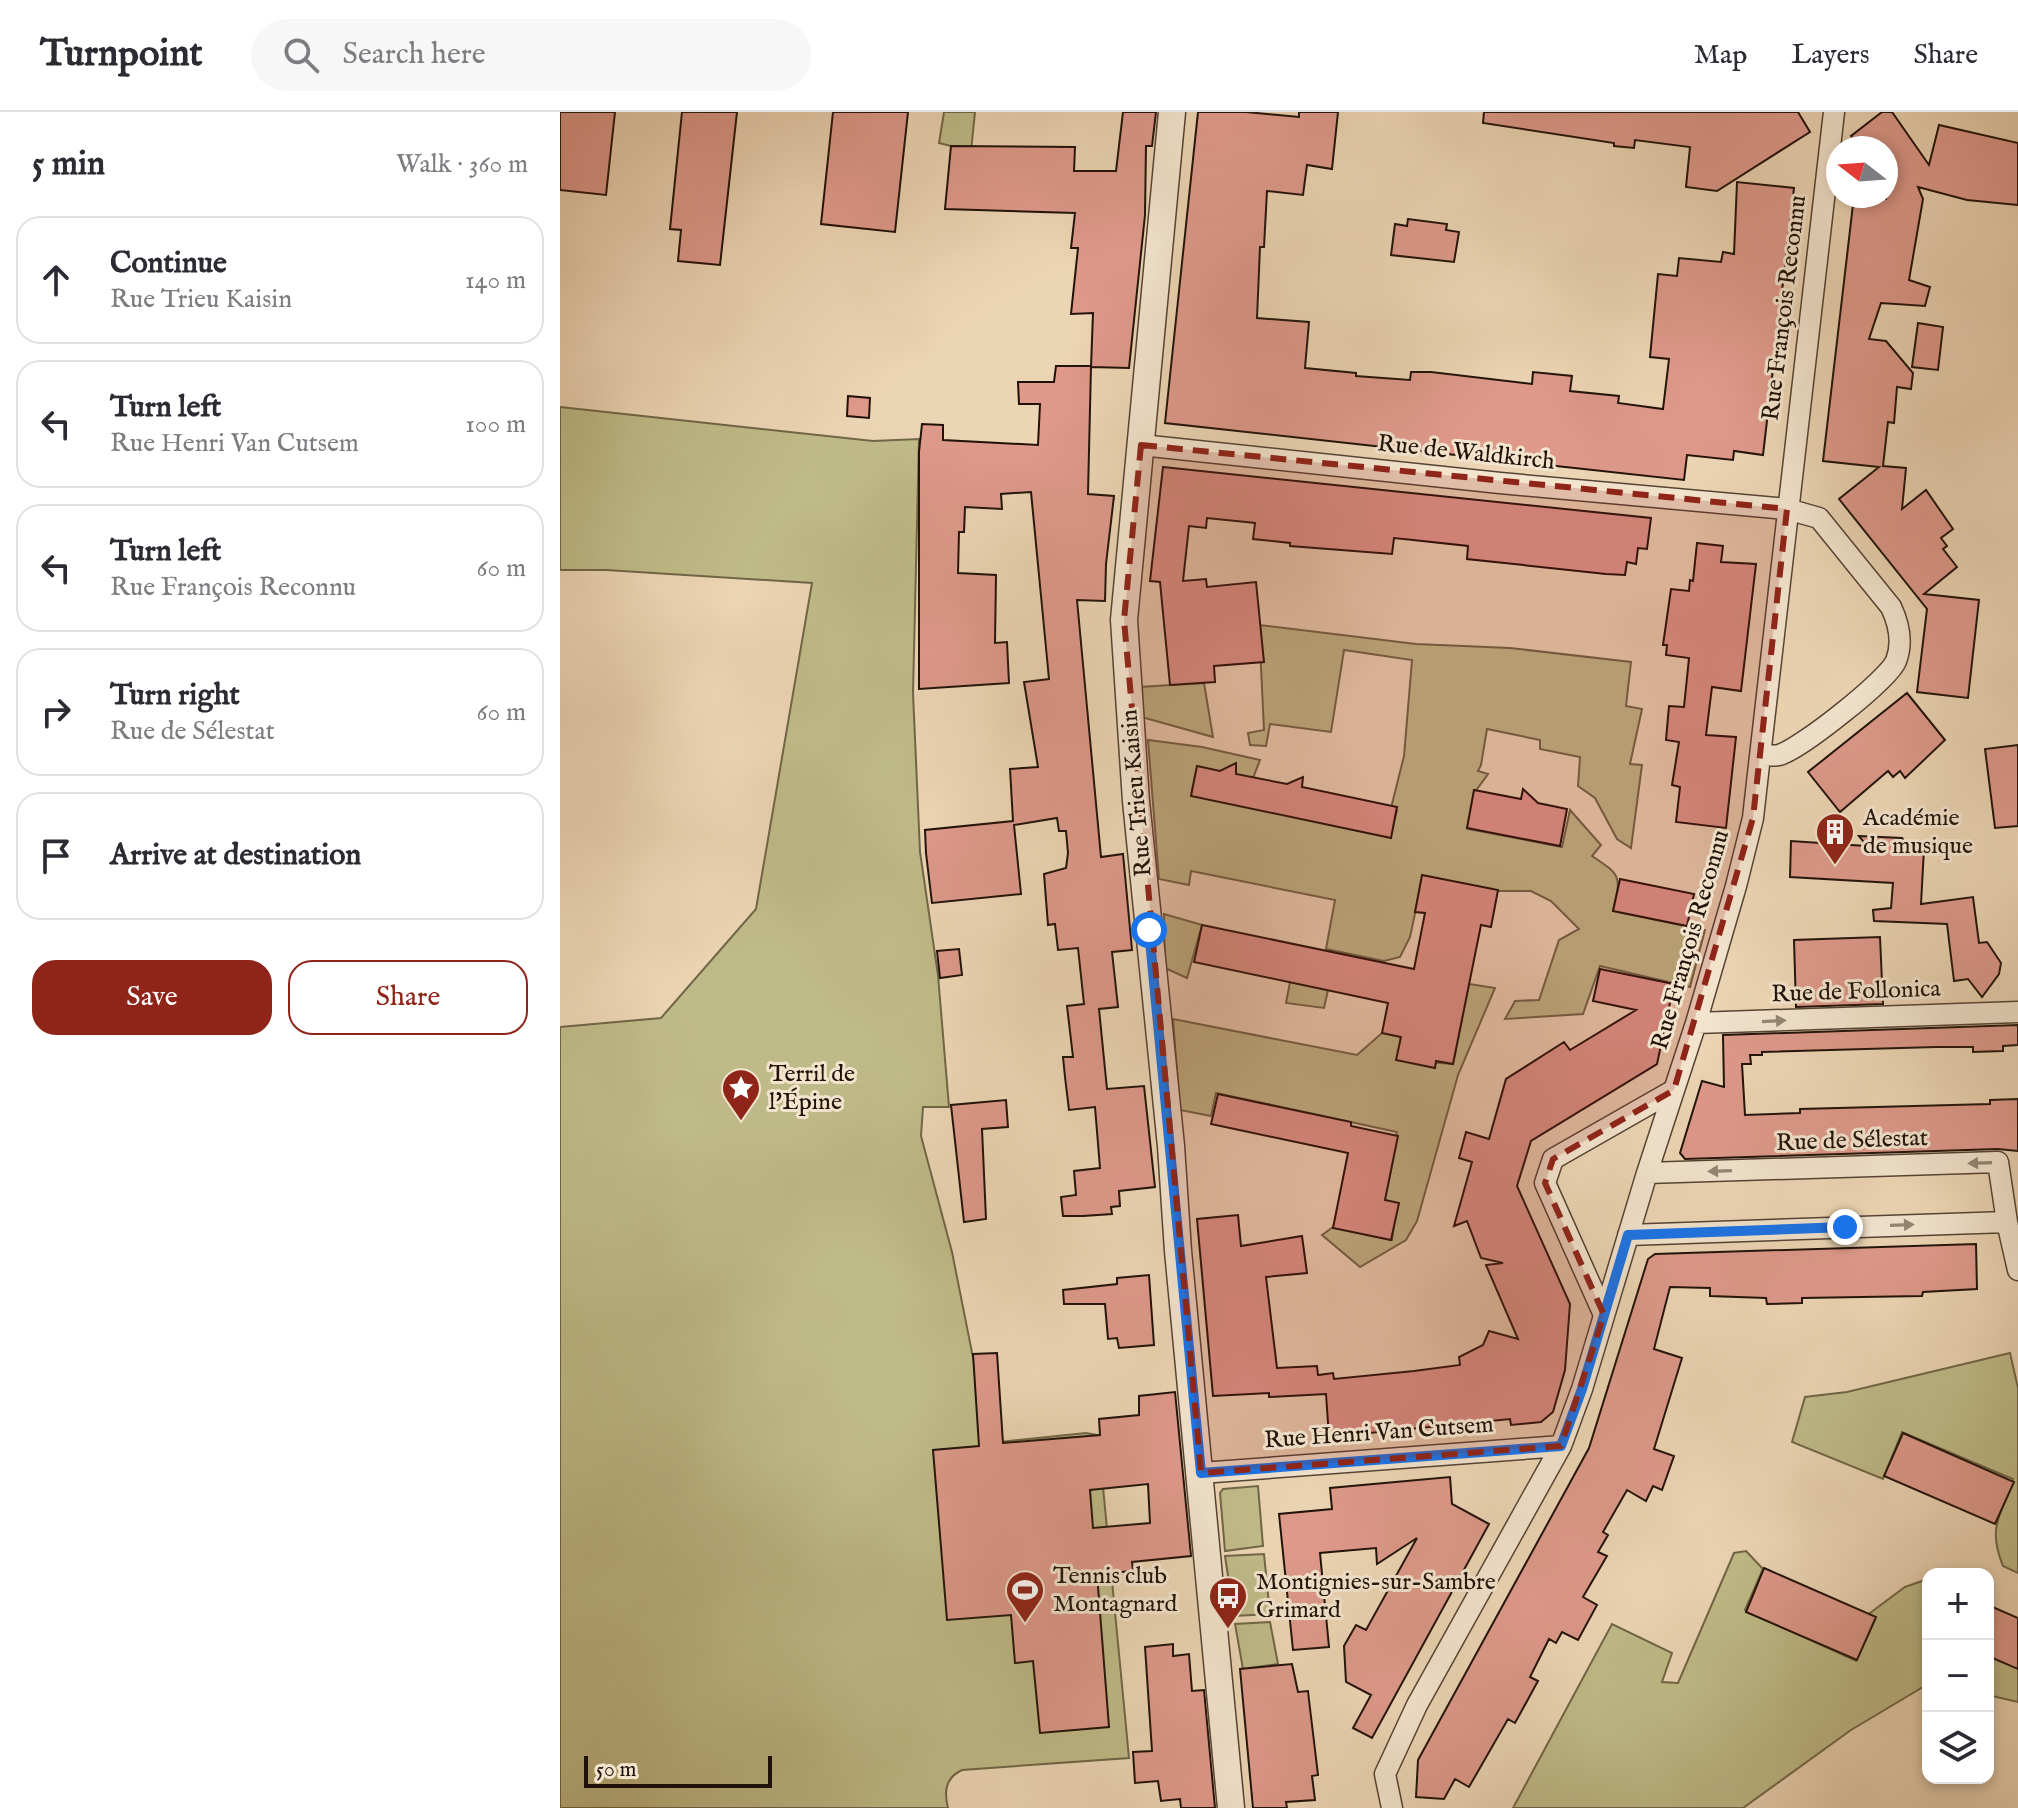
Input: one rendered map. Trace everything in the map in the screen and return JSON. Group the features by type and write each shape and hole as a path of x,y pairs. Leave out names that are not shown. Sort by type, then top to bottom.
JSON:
{"street":[{"name":"Rue Trieu Kaisin","path":"1172,112 1124,620 1136,801 1231,1808"},
{"name":"Rue François Reconnu","path":"1392,1808 1385,1774 1417,1705 1561,1446 1582,1389 1696,1023 1750,832 1834,112"},
{"name":"Rue de Waldkirch","path":"1141,445 1500,483 1787,509"},
{"path":"1760,756 1781,755 1807,741 1886,677 1896,662 1900,641 1898,621 1891,607 1819,518 1787,509"},
{"name":"Rue de Follonica","path":"1696,1023 2018,1012"},
{"path":"1604,1315 1545,1183 1553,1159 1674,1090"},
{"name":"Rue de Sélestat","path":"1647,1173 1998,1162 2018,1270"},
{"path":"1628,1235 2007,1222"},
{"name":"Rue Henri Van Cutsem","path":"1201,1473 1561,1446"}],"highlighted area":[{"path":"1141,445 1787,509 1753,818 1674,1090 1553,1159 1545,1183 1604,1315 1561,1446 1201,1473 1124,620"}],"shaded area":[{"path":"944,112 975,112 971,151 939,143"},
{"name":"Terril de l'Épine","path":"560,407 873,441 919,439 913,693 920,852 938,975 949,1107 923,1107 921,1136 952,1252 990,1443 1086,1433 1098,1435 1129,1758 962,1770 952,1777 947,1786 948,1808 560,1808 560,1027 661,1018 756,909 812,583 560,570"},
{"path":"1259,625 1416,644 1510,648 1631,662 1626,706 1642,709 1630,764 1642,765 1631,848 1617,839 1595,798 1578,786 1580,757 1540,749 1540,740 1487,729 1478,771 1488,774 1475,792 1468,829 1562,847 1570,810 1601,845 1592,856 1617,878 1613,911 1705,930 1690,987 1600,966 1583,1014 1505,1019 1515,1001 1539,1000 1559,940 1579,929 1551,901 1531,891 1499,891 1423,876 1410,937 1400,957 1384,961 1326,949 1335,900 1191,871 1189,885 1159,879 1148,740 1202,747 1260,760 1253,778 1197,767 1191,795 1390,837 1397,810 1391,808 1404,756 1412,660 1344,650 1331,732 1270,724 1266,746 1250,745 1248,733 1264,730"},
{"path":"1204,683 1213,737 1138,716 1139,687"},
{"path":"1164,914 1202,925 1187,978 1165,968"},
{"path":"1290,982 1328,990 1324,1008 1286,1003"},
{"path":"1469,984 1495,988 1458,1075 1417,1221 1406,1240 1360,1267 1322,1235 1333,1227 1392,1240 1397,1203 1382,1200 1397,1132 1216,1093 1211,1116 1180,1110 1173,1019 1357,1055 1382,1033 1401,1037 1397,1060 1453,1064"},
{"path":"2010,1353 2018,1388 2018,1573 2003,1566 1996,1541 1998,1522 2013,1479 1902,1432 1883,1479 1792,1442 1805,1397 1847,1392"},
{"path":"1258,1486 1263,1546 1225,1551 1220,1493 1223,1489"},
{"path":"1746,1551 1763,1569 1745,1610 1856,1661 1875,1620 1866,1616 1905,1587 1922,1581 1922,1688 1851,1730 1743,1808 1513,1808 1612,1624 1672,1653 1662,1682 1678,1683 1734,1553"},
{"path":"1264,1554 1270,1614 1234,1616 1225,1556"},
{"path":"1270,1622 1278,1664 1243,1669 1235,1624"},
{"path":"1994,1657 2018,1667 2018,1702 1994,1696"}],"building":[{"path":"560,112 615,112 606,195 560,190"},
{"path":"682,112 737,112 720,265 678,261 681,230 670,229"},
{"path":"833,112 908,112 895,232 821,224"},
{"path":"1123,112 1156,112 1152,146 1146,146 1145,215 1129,368 1091,367 1093,313 1071,314 1078,248 1071,248 1075,213 945,209 951,146 1075,147 1074,171 1116,171"},
{"path":"1198,112 1299,117 1299,112 1338,112 1332,169 1307,165 1303,195 1267,191 1264,247 1260,247 1257,318 1309,322 1305,368 1356,373 1356,376 1410,380 1411,372 1431,372 1532,384 1533,372 1572,376 1570,391 1619,396 1618,403 1663,409 1669,359 1650,357 1658,274 1677,276 1679,258 1721,262 1723,252 1734,254 1737,182 1794,188 1763,455 1734,451 1733,460 1687,455 1684,480 1165,423"},
{"path":"1484,112 1798,112 1810,132 1717,191 1686,187 1690,147 1635,140 1634,148 1614,146 1614,143 1483,123"},
{"path":"1882,112 1892,112 1929,165 1939,125 2018,143 2018,205 1967,200 1918,187 1923,199 1909,280 1930,287 1925,306 1881,303 1869,339 1886,341 1913,373 1911,389 1897,387 1894,423 1888,422 1883,466 1906,468 1902,509 1926,490 1953,529 1941,538 1947,546 1943,549 1957,567 1924,594 1979,600 1968,698 1917,692 1927,609 1839,499 1879,467 1823,461 1853,208 1898,208 1898,136 1851,136"},
{"path":"1408,219 1447,224 1446,230 1459,232 1454,262 1391,255 1395,224 1407,226"},
{"path":"1918,323 1943,327 1938,370 1912,367"},
{"path":"1056,366 1091,366 1088,494 1114,496 1105,601 1077,600 1101,857 1123,854 1132,950 1112,952 1118,1007 1099,1009 1107,1089 1144,1086 1155,1187 1119,1191 1120,1206 1111,1207 1112,1214 1083,1216 1063,1216 1061,1197 1076,1195 1074,1171 1100,1168 1095,1107 1069,1110 1063,1057 1073,1057 1067,1006 1084,1004 1078,948 1058,950 1055,924 1048,925 1044,874 1066,868 1066,831 1059,831 1057,818 1014,825 1021,894 932,903 926,853 925,830 1013,821 1010,769 1038,767 1024,682 1049,679 1031,492 1001,494 1002,509 965,507 964,532 959,532 958,573 996,575 995,643 1007,642 1009,683 919,689 919,452 922,424 943,425 943,440 1038,445 1040,404 1019,404 1018,382 1054,382"},
{"path":"848,396 870,398 869,418 847,416"},
{"path":"1163,467 1651,518 1647,549 1638,548 1636,564 1627,562 1625,575 1606,574 1467,559 1468,546 1394,538 1392,554 1290,546 1290,543 1253,539 1255,523 1207,518 1206,528 1189,526 1183,581 1206,579 1207,587 1256,582 1264,662 1214,666 1215,682 1170,685 1160,582 1150,581"},
{"path":"1697,543 1723,546 1721,562 1756,564 1741,691 1712,687 1706,735 1736,737 1726,828 1676,822 1680,787 1672,785 1679,742 1666,740 1669,706 1684,707 1689,658 1666,655 1667,645 1663,645 1671,589 1689,591"},
{"path":"1907,693 1945,740 1905,778 1900,771 1893,777 1888,771 1840,812 1808,772"},
{"path":"2018,745 2018,826 1995,828 1985,749"},
{"path":"1236,763 1236,774 1287,784 1303,777 1302,787 1397,807 1391,838 1191,796 1197,766 1220,771"},
{"path":"1523,789 1538,803 1567,809 1560,846 1467,828 1474,790 1521,799"},
{"path":"1859,836 1902,838 1910,848 1924,849 1921,904 1973,897 1979,943 1987,942 2001,963 1999,974 1982,997 1968,979 1954,981 1947,924 1874,921 1873,910 1891,908 1893,883 1790,877 1791,841 1867,846"},
{"path":"1422,875 1498,890 1491,927 1481,925 1453,1064 1436,1061 1435,1068 1396,1060 1401,1037 1382,1033 1388,1003 1194,962 1202,925 1414,969 1425,913 1415,912"},
{"path":"1620,879 1694,894 1687,926 1613,911"},
{"path":"1880,937 1883,1004 1796,1007 1794,940"},
{"path":"959,949 962,975 940,978 937,951"},
{"path":"1600,969 1674,984 1657,1064 1531,1141 1517,1186 1570,1304 1565,1370 1553,1412 1541,1422 1511,1425 1510,1419 1329,1437 1326,1394 1213,1396 1197,1219 1238,1215 1241,1246 1302,1236 1307,1273 1266,1277 1277,1368 1317,1366 1318,1375 1333,1373 1334,1379 1414,1371 1460,1365 1459,1357 1483,1345 1489,1331 1518,1339 1486,1265 1503,1263 1481,1258 1467,1221 1454,1226 1472,1162 1459,1158 1466,1132 1489,1139 1506,1079 1564,1042 1570,1050 1636,1010 1593,1001"},
{"path":"2018,1025 2018,1045 2003,1046 2003,1051 1973,1052 1973,1047 1936,1047 1762,1052 1762,1055 1750,1055 1751,1064 1742,1064 1745,1115 1800,1113 1800,1109 1990,1104 1990,1100 2018,1099 2018,1151 1998,1149 1685,1159 1680,1153 1702,1081 1724,1087 1723,1035"},
{"path":"1218,1094 1351,1122 1351,1126 1398,1136 1385,1200 1399,1203 1391,1240 1333,1228 1348,1153 1211,1124"},
{"path":"1006,1100 1008,1127 982,1129 986,1219 964,1222 951,1105"},
{"path":"1976,1244 1977,1289 1923,1292 1922,1296 1802,1298 1802,1303 1767,1304 1766,1298 1710,1296 1710,1288 1670,1287 1654,1349 1682,1358 1654,1449 1674,1456 1662,1490 1653,1486 1646,1501 1627,1490 1603,1532 1608,1535 1598,1552 1607,1556 1583,1597 1597,1605 1578,1640 1562,1632 1556,1643 1549,1639 1530,1677 1538,1681 1515,1723 1508,1719 1469,1787 1455,1779 1444,1799 1416,1797 1418,1760 1589,1448 1648,1259 1655,1254"},
{"path":"1149,1275 1154,1345 1119,1348 1117,1338 1108,1339 1105,1304 1064,1304 1063,1290 1117,1284 1117,1278"},
{"path":"997,1353 1003,1443 1100,1435 1099,1419 1139,1415 1139,1396 1175,1392 1191,1556 1132,1562 1133,1571 1097,1574 1109,1727 1040,1733 1033,1661 1015,1663 1011,1615 947,1620 933,1450 979,1446 973,1354","holes":["1148,1484 1150,1523 1093,1528 1090,1490"]},
{"path":"1903,1433 2014,1482 1995,1524 1884,1476"},
{"path":"1450,1477 1452,1504 1489,1524 1372,1738 1353,1728 1371,1695 1346,1682 1344,1646 1356,1625 1366,1630 1417,1538 1377,1564 1376,1548 1320,1553 1329,1647 1293,1650 1279,1514 1332,1509 1330,1488"},
{"path":"1764,1568 1876,1617 1857,1660 1746,1612"},
{"path":"1994,1608 2018,1618 2018,1669 1994,1659"},
{"path":"1173,1644 1173,1656 1189,1654 1192,1691 1204,1690 1215,1808 1181,1808 1180,1799 1161,1801 1158,1781 1135,1783 1133,1752 1152,1751 1145,1647"},
{"path":"1292,1664 1298,1692 1308,1691 1318,1775 1312,1776 1315,1800 1286,1802 1287,1808 1253,1808 1240,1669"}],"place":[{"name":"Académie de musique","path":"1835,866"},
{"name":"Terril de l'Épine","path":"741,1122"},
{"name":"Tennis club Montagnard","path":"1025,1624"},
{"name":"Montignies-sur-Sambre Grimard","path":"1228,1630"}],"route":[{"path":"1149,930 1201,1473 1561,1446 1582,1389 1628,1235 1845,1227"}]}
